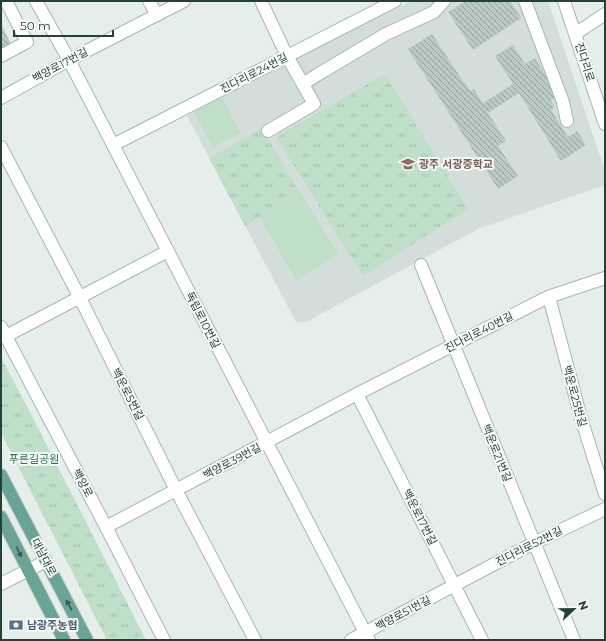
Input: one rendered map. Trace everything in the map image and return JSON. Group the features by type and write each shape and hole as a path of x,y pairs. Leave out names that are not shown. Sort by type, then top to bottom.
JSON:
{"main road":[{"name":"대남대로","path":"1,475 87,640"},
{"name":"대남대로","path":"1,518 64,640"}],"street":[{"path":"1,56 27,42 6,1"},
{"name":"독립로10번길","path":"36,1 69,60 367,636"},
{"path":"150,1 157,15"},
{"name":"백양로17번길","path":"1,98 69,60 184,1"},
{"path":"261,1 287,56 314,104 268,131"},
{"name":"진다리로24번길","path":"113,145 395,1"},
{"path":"304,84 386,34 434,12 444,1"},
{"path":"525,1 563,102 567,121"},
{"name":"진다리로","path":"564,1 602,106 605,124"},
{"path":"575,34 605,14"},
{"name":"백운로5번길","path":"1,147 80,298 176,490 255,640"},
{"path":"4,332 80,298 168,251"},
{"name":"백운로21번길","path":"421,265 574,640"},
{"name":"진다리로40번길","path":"357,394 549,297 605,278"},
{"name":"백운로25번길","path":"549,297 581,418 605,494"},
{"name":"백양로","path":"4,332 164,640"},
{"name":"백양로39번길","path":"106,527 357,394"},
{"name":"백운로17번길","path":"357,394 482,640"},
{"name":"진다리로52번길","path":"454,585 534,543 605,509"},
{"path":"1,584 46,560"},
{"name":"백양로51번길","path":"351,640 367,636 454,585"}],"shaded area":[{"name":"광주 서광중학교","path":"412,1 548,1 605,171 605,185 478,229 306,322 296,322 187,116 301,54"}],"green space":[{"path":"385,74 468,209 363,276 276,137"},
{"path":"222,97 240,133 213,147 194,112"},
{"path":"262,128 300,193 245,226 209,158"},
{"path":"300,193 339,254 296,280 260,218"},
{"name":"푸른길공원","path":"1,357 146,640 107,640 1,433"}],"building":[{"path":"466,1 510,1 521,18 473,50 448,12"},
{"path":"1,24 11,44 1,49"},
{"path":"432,34 464,83 465,82 470,91 474,89 483,103 513,84 495,56 513,45 525,64 535,58 558,96 551,101 555,107 551,110 568,137 577,131 586,145 561,161 519,93 488,113 506,141 498,146 518,176 498,189 408,49"}],"place":[{"name":"광주 서광중학교","path":"408,164"},
{"name":"남광주농협","path":"16,625"}]}
